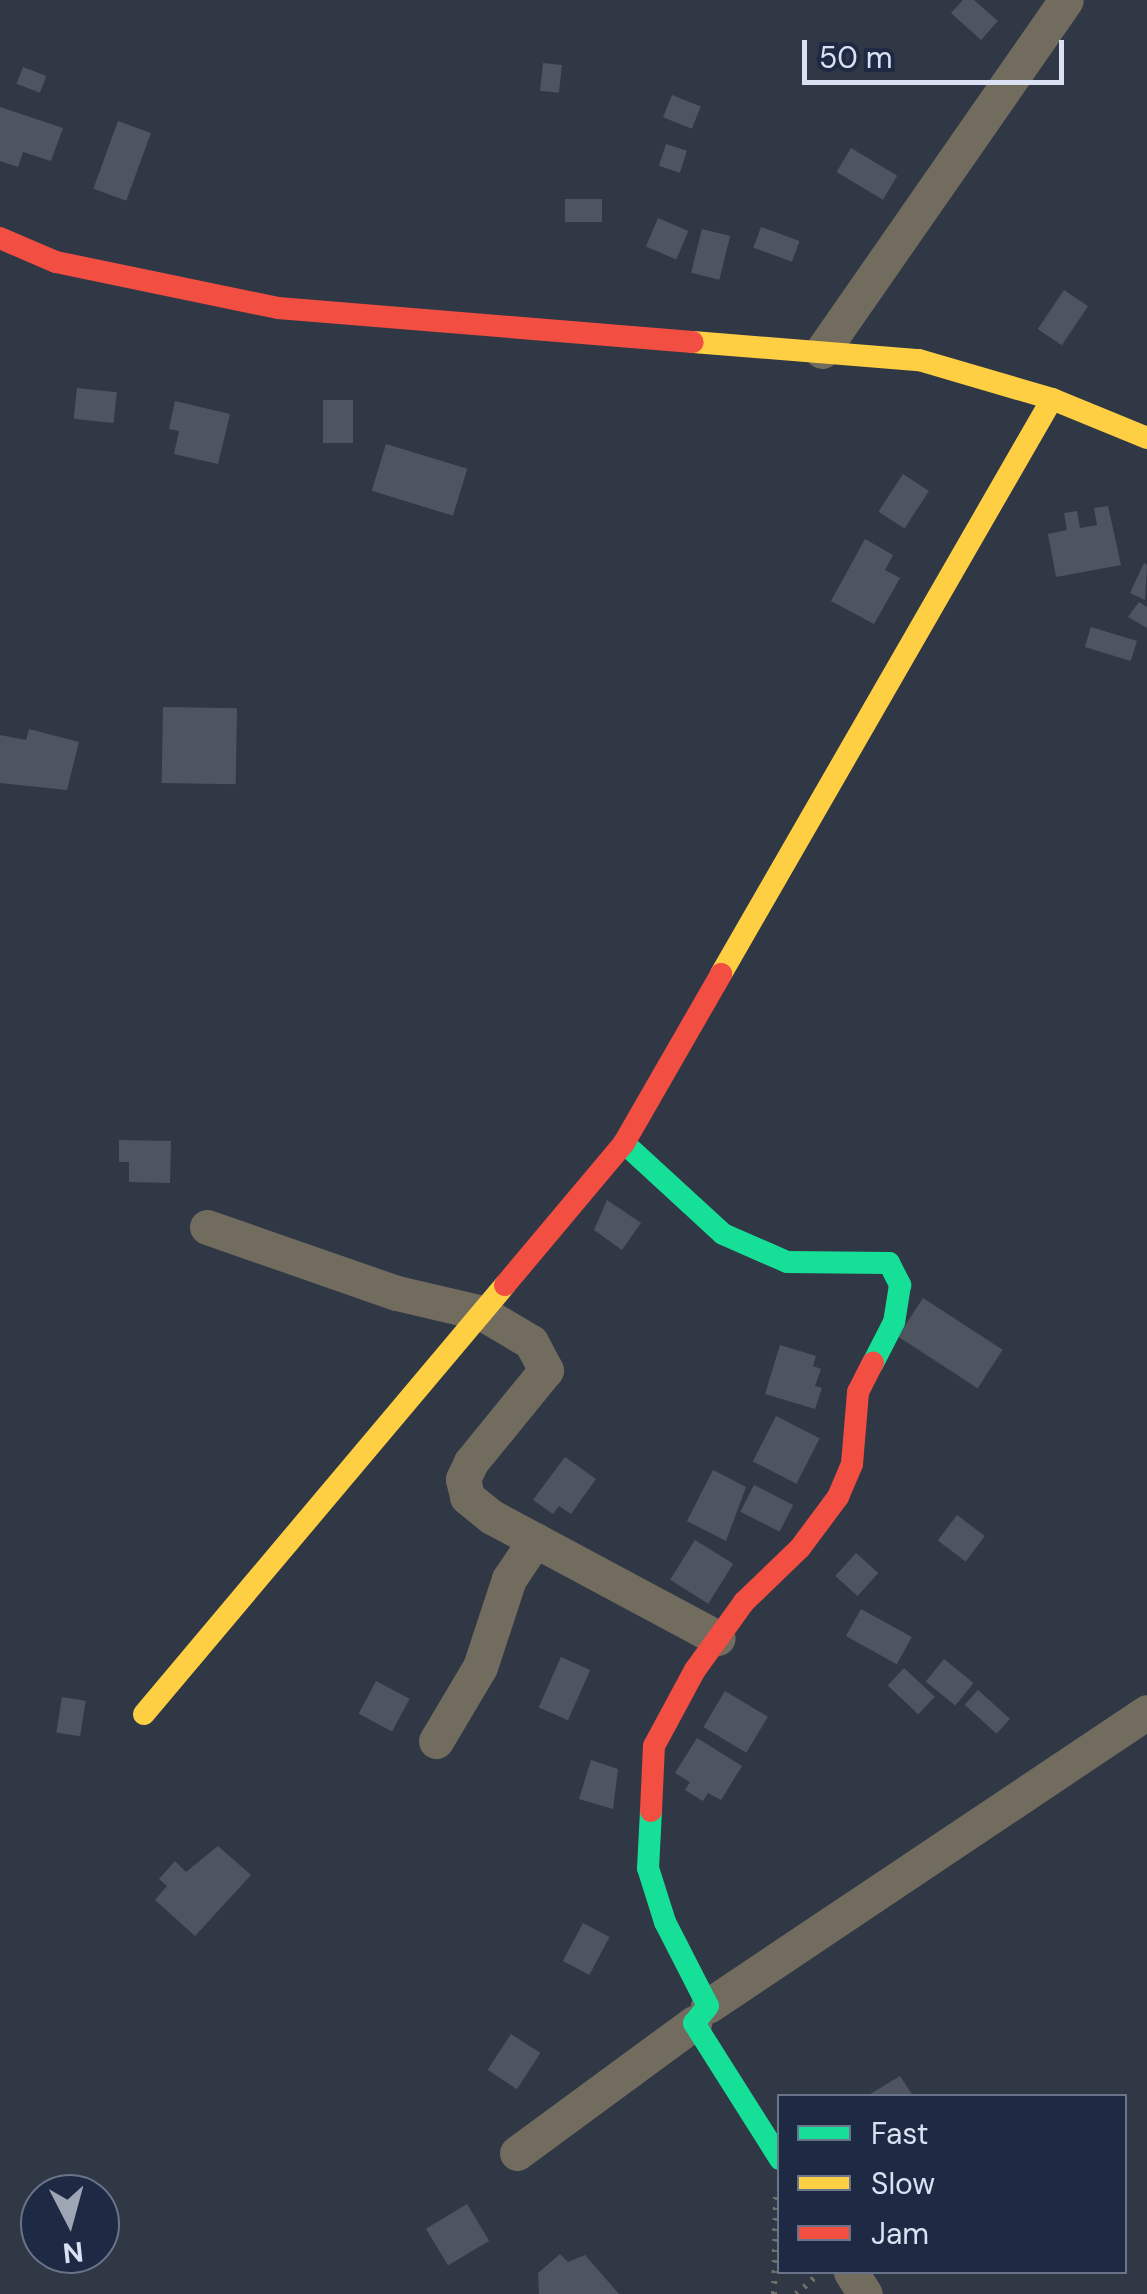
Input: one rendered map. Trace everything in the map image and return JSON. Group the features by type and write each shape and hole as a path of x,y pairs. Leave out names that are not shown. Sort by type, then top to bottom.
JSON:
{"street":[{"path":"822,351 1066,0"},
{"path":"0,238 56,262 278,308 918,360 1052,399 1147,438"},
{"path":"144,1714 624,1143 1052,399"},
{"path":"624,1143 723,1234 787,1262 889,1263 900,1284 894,1322 858,1392 852,1464 838,1497 718,1638 654,1746 646,1801 648,1868 665,1922 702,2015 777,2168"},
{"path":"207,1227 398,1293 482,1313 532,1342 546,1370 462,1479 468,1497 535,1540 718,1638"},
{"path":"436,1741 480,1667 510,1580 535,1540"},
{"path":"517,2153 702,2015 1147,1712"}],"path":[{"path":"774,2294 777,2201"},
{"path":"796,2294 820,2274"}],"building":[{"path":"963,0 974,0 998,21 981,40 951,13"},
{"path":"543,63 562,65 559,93 540,91"},
{"path":"23,67 46,76 40,93 17,84"},
{"path":"672,95 701,107 692,129 663,117"},
{"path":"0,107 63,128 51,161 23,152 18,167 0,161"},
{"path":"118,121 151,133 126,201 93,189"},
{"path":"666,144 687,151 680,173 659,166"},
{"path":"851,148 897,176 883,200 837,172"},
{"path":"565,199 602,199 602,222 565,222"},
{"path":"658,218 688,231 676,259 646,247"},
{"path":"761,227 800,241 792,262 753,248"},
{"path":"702,229 730,236 719,280 691,273"},
{"path":"1064,290 1088,306 1062,345 1038,329"},
{"path":"77,388 117,392 114,423 74,419"},
{"path":"323,400 353,400 353,443 323,443"},
{"path":"175,401 230,414 218,464 174,454 179,431 169,429"},
{"path":"386,444 467,469 453,516 372,491"},
{"path":"903,474 929,491 904,529 878,512"},
{"path":"1108,506 1121,565 1056,577 1048,534 1067,530 1064,513 1077,511 1080,528 1097,525 1094,508"},
{"path":"865,539 893,555 885,570 900,578 874,624 831,601"},
{"path":"1144,563 1147,565 1145,600 1130,593"},
{"path":"1139,602 1147,607 1147,628 1128,617"},
{"path":"1091,627 1137,641 1131,661 1085,647"},
{"path":"163,707 237,708 236,784 162,783"},
{"path":"29,729 79,742 67,790 0,783 0,735 26,740"},
{"path":"119,1140 171,1141 170,1183 129,1182 129,1162 119,1162"},
{"path":"607,1200 641,1223 622,1250 594,1230"},
{"path":"923,1298 1003,1350 978,1388 898,1337"},
{"path":"780,1345 816,1356 813,1366 821,1369 815,1386 822,1388 815,1409 765,1394"},
{"path":"776,1416 820,1438 797,1484 753,1461"},
{"path":"565,1457 596,1479 571,1514 559,1506 553,1514 533,1500"},
{"path":"713,1470 746,1487 726,1541 687,1521"},
{"path":"754,1485 793,1505 780,1532 740,1512"},
{"path":"957,1515 985,1536 966,1562 938,1541"},
{"path":"695,1540 733,1564 708,1604 670,1580"},
{"path":"856,1553 878,1573 858,1596 835,1576"},
{"path":"861,1609 912,1637 897,1664 846,1636"},
{"path":"561,1657 590,1670 568,1720 539,1707"},
{"path":"944,1659 974,1683 955,1705 926,1682"},
{"path":"904,1668 935,1697 918,1714 888,1686"},
{"path":"376,1681 410,1699 392,1732 359,1714"},
{"path":"978,1690 1010,1719 997,1734 965,1705"},
{"path":"725,1691 768,1717 746,1753 703,1727"},
{"path":"62,1697 86,1701 80,1736 56,1733"},
{"path":"697,1738 742,1766 721,1800 708,1793 703,1801 685,1790 690,1782 675,1773"},
{"path":"591,1760 618,1769 613,1809 579,1799"},
{"path":"218,1846 251,1875 195,1936 155,1900 167,1886 159,1879 175,1861 186,1872"},
{"path":"583,1923 609,1937 589,1975 563,1961"},
{"path":"511,2034 540,2053 517,2089 488,2070"},
{"path":"900,2076 912,2094 870,2094"},
{"path":"467,2204 489,2241 448,2266 426,2229"},
{"path":"560,2254 568,2262 585,2255 619,2294 539,2294 538,2273"}],"traffic: fast":[{"path":"624,1143 723,1234 787,1262 889,1263 900,1285 894,1322 873,1363"},
{"path":"651,1811 648,1868 665,1922 708,2006 694,2023 777,2154"}],"traffic: slow":[{"path":"693,342 919,360 1052,399 1147,438"},
{"path":"721,974 1052,399"},
{"path":"144,1714 505,1285"}],"traffic: jam":[{"path":"0,238 56,262 278,308 693,342"},
{"path":"505,1285 624,1143 721,974"},
{"path":"651,1811 654,1746 695,1670 744,1602 800,1548 838,1497 852,1464 858,1392 873,1363"}]}
